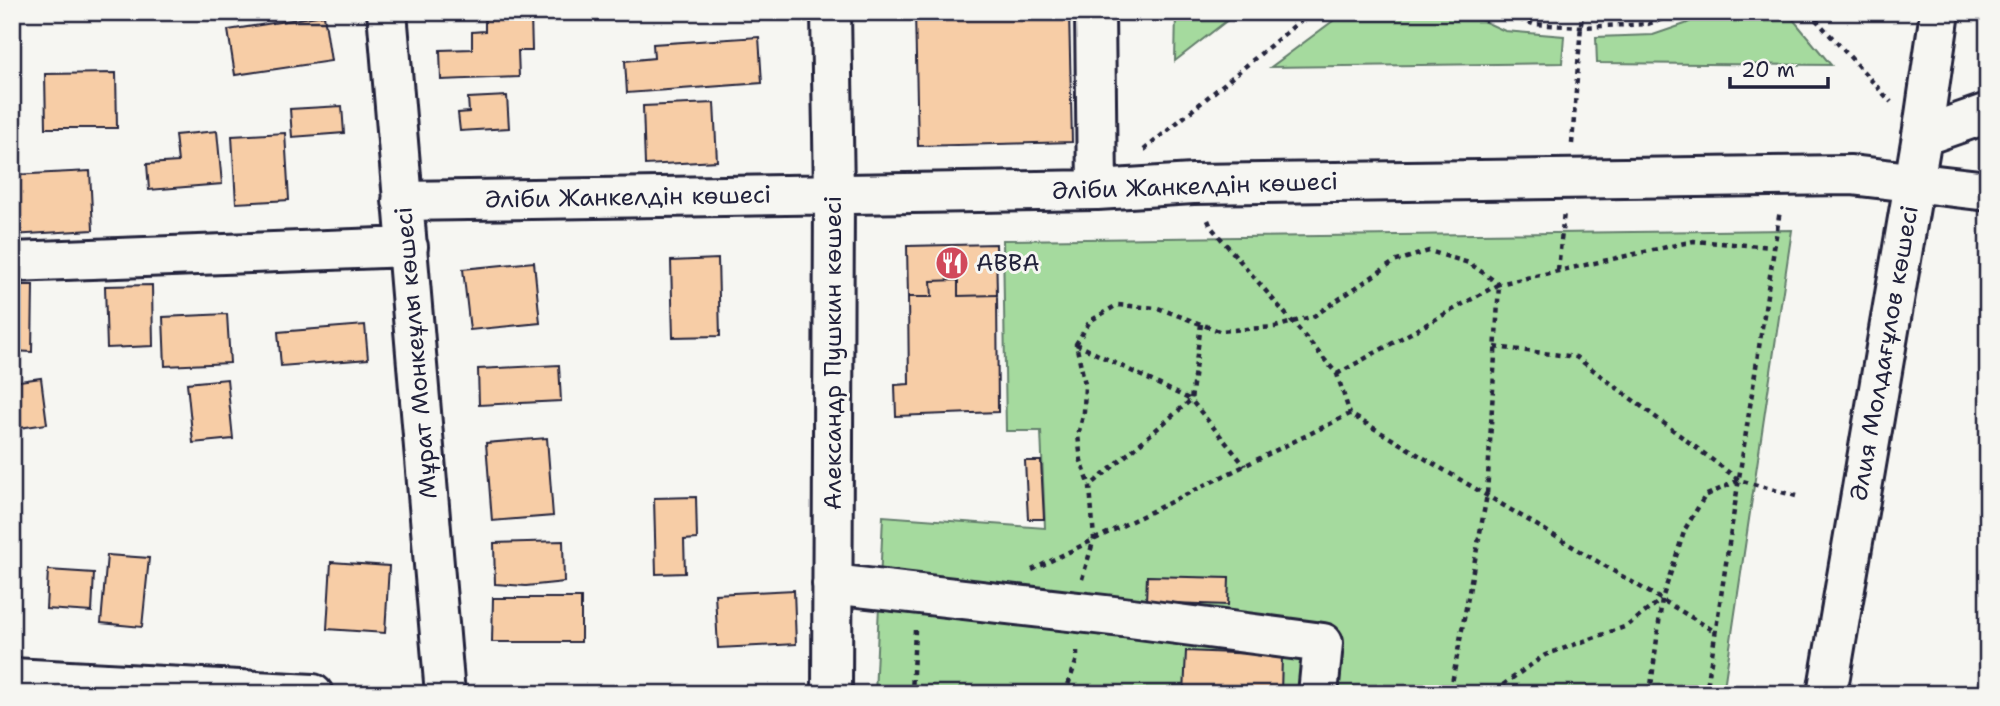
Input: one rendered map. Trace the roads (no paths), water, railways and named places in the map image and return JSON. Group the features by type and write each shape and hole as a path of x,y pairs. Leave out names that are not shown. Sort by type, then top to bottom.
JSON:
{"street":[{"name":"Мұрат Монкеұлы көшесі","path":"387,12 445,694"},
{"name":"Александр Пушкин көшесі","path":"831,12 834,194 831,694"},
{"path":"1095,12 1097,190"},
{"name":"Әлия Молдағұлов көшесі","path":"1827,694 1922,136 1940,12"},
{"path":"1922,136 1988,113"},
{"name":"Әліби Жанкелдін көшесі","path":"402,201 1097,190 1193,184 1851,175 1988,191"},
{"path":"12,262 408,247"},
{"path":"832,584 1323,643 1318,694"},
{"path":"12,678 313,694"}],"place":[{"name":"ABBA","path":"952,263"}]}
